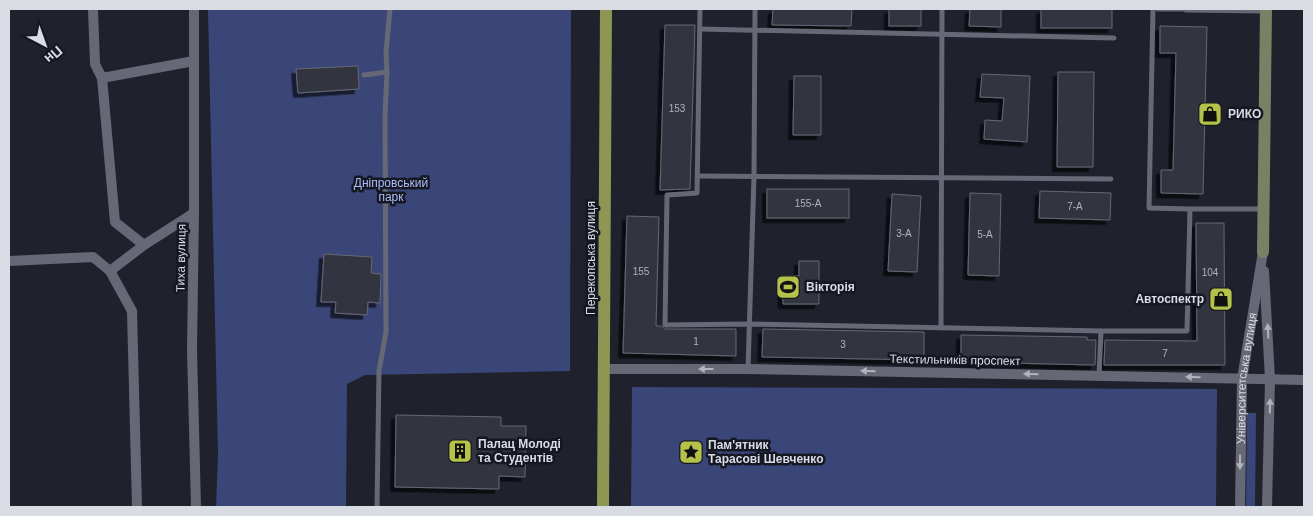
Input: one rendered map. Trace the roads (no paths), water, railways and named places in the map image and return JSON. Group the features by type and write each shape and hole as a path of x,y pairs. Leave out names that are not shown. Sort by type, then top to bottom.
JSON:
{"main road":[{"name":"Перекопська вулиця","path":"603,507 606,9"}],"street":[{"path":"93,9 95,64 102,78 114,222 144,245"},
{"name":"Тиха вулиця","path":"194,9 192,350 196,507"},
{"name":"Університетська вулиця","path":"1266,10 1263,252 1270,379 1266,507"},
{"path":"102,78 194,61"},
{"path":"110,271 144,245 194,213"},
{"name":"Університетська вулиця","path":"1240,507 1242,378 1263,252"},
{"path":"9,261 93,257 110,271 132,311 137,507"},
{"name":"Текстильників проспект","path":"605,369 1099,375 1304,380"}],"lane":[{"path":"377,507 379,370 386,332 384,115 387,72 386,52 390,9"},
{"path":"700,9 697,194 667,195 665,325 748,324 1186,331 1190,209"},
{"path":"748,370 754,176 755,9"},
{"path":"941,328 942,9"},
{"path":"1153,9 1149,208 1263,209"},
{"path":"1158,9 1266,10"},
{"path":"700,29 1114,38"},
{"path":"364,75 387,72"},
{"path":"698,176 1111,179"},
{"path":"1099,375 1101,331"}],"place":[{"name":"РИКО","path":"1210,114"},
{"name":"Вікторія","path":"788,287"},
{"name":"Автоспектр","path":"1221,299"},
{"name":"Палац Молоді та Студентів","path":"460,451"},
{"name":"Пам'ятник Тарасові Шевченко","path":"691,452"}],"park label":[{"name":"Дніпровський парк","path":"391,190"}]}
